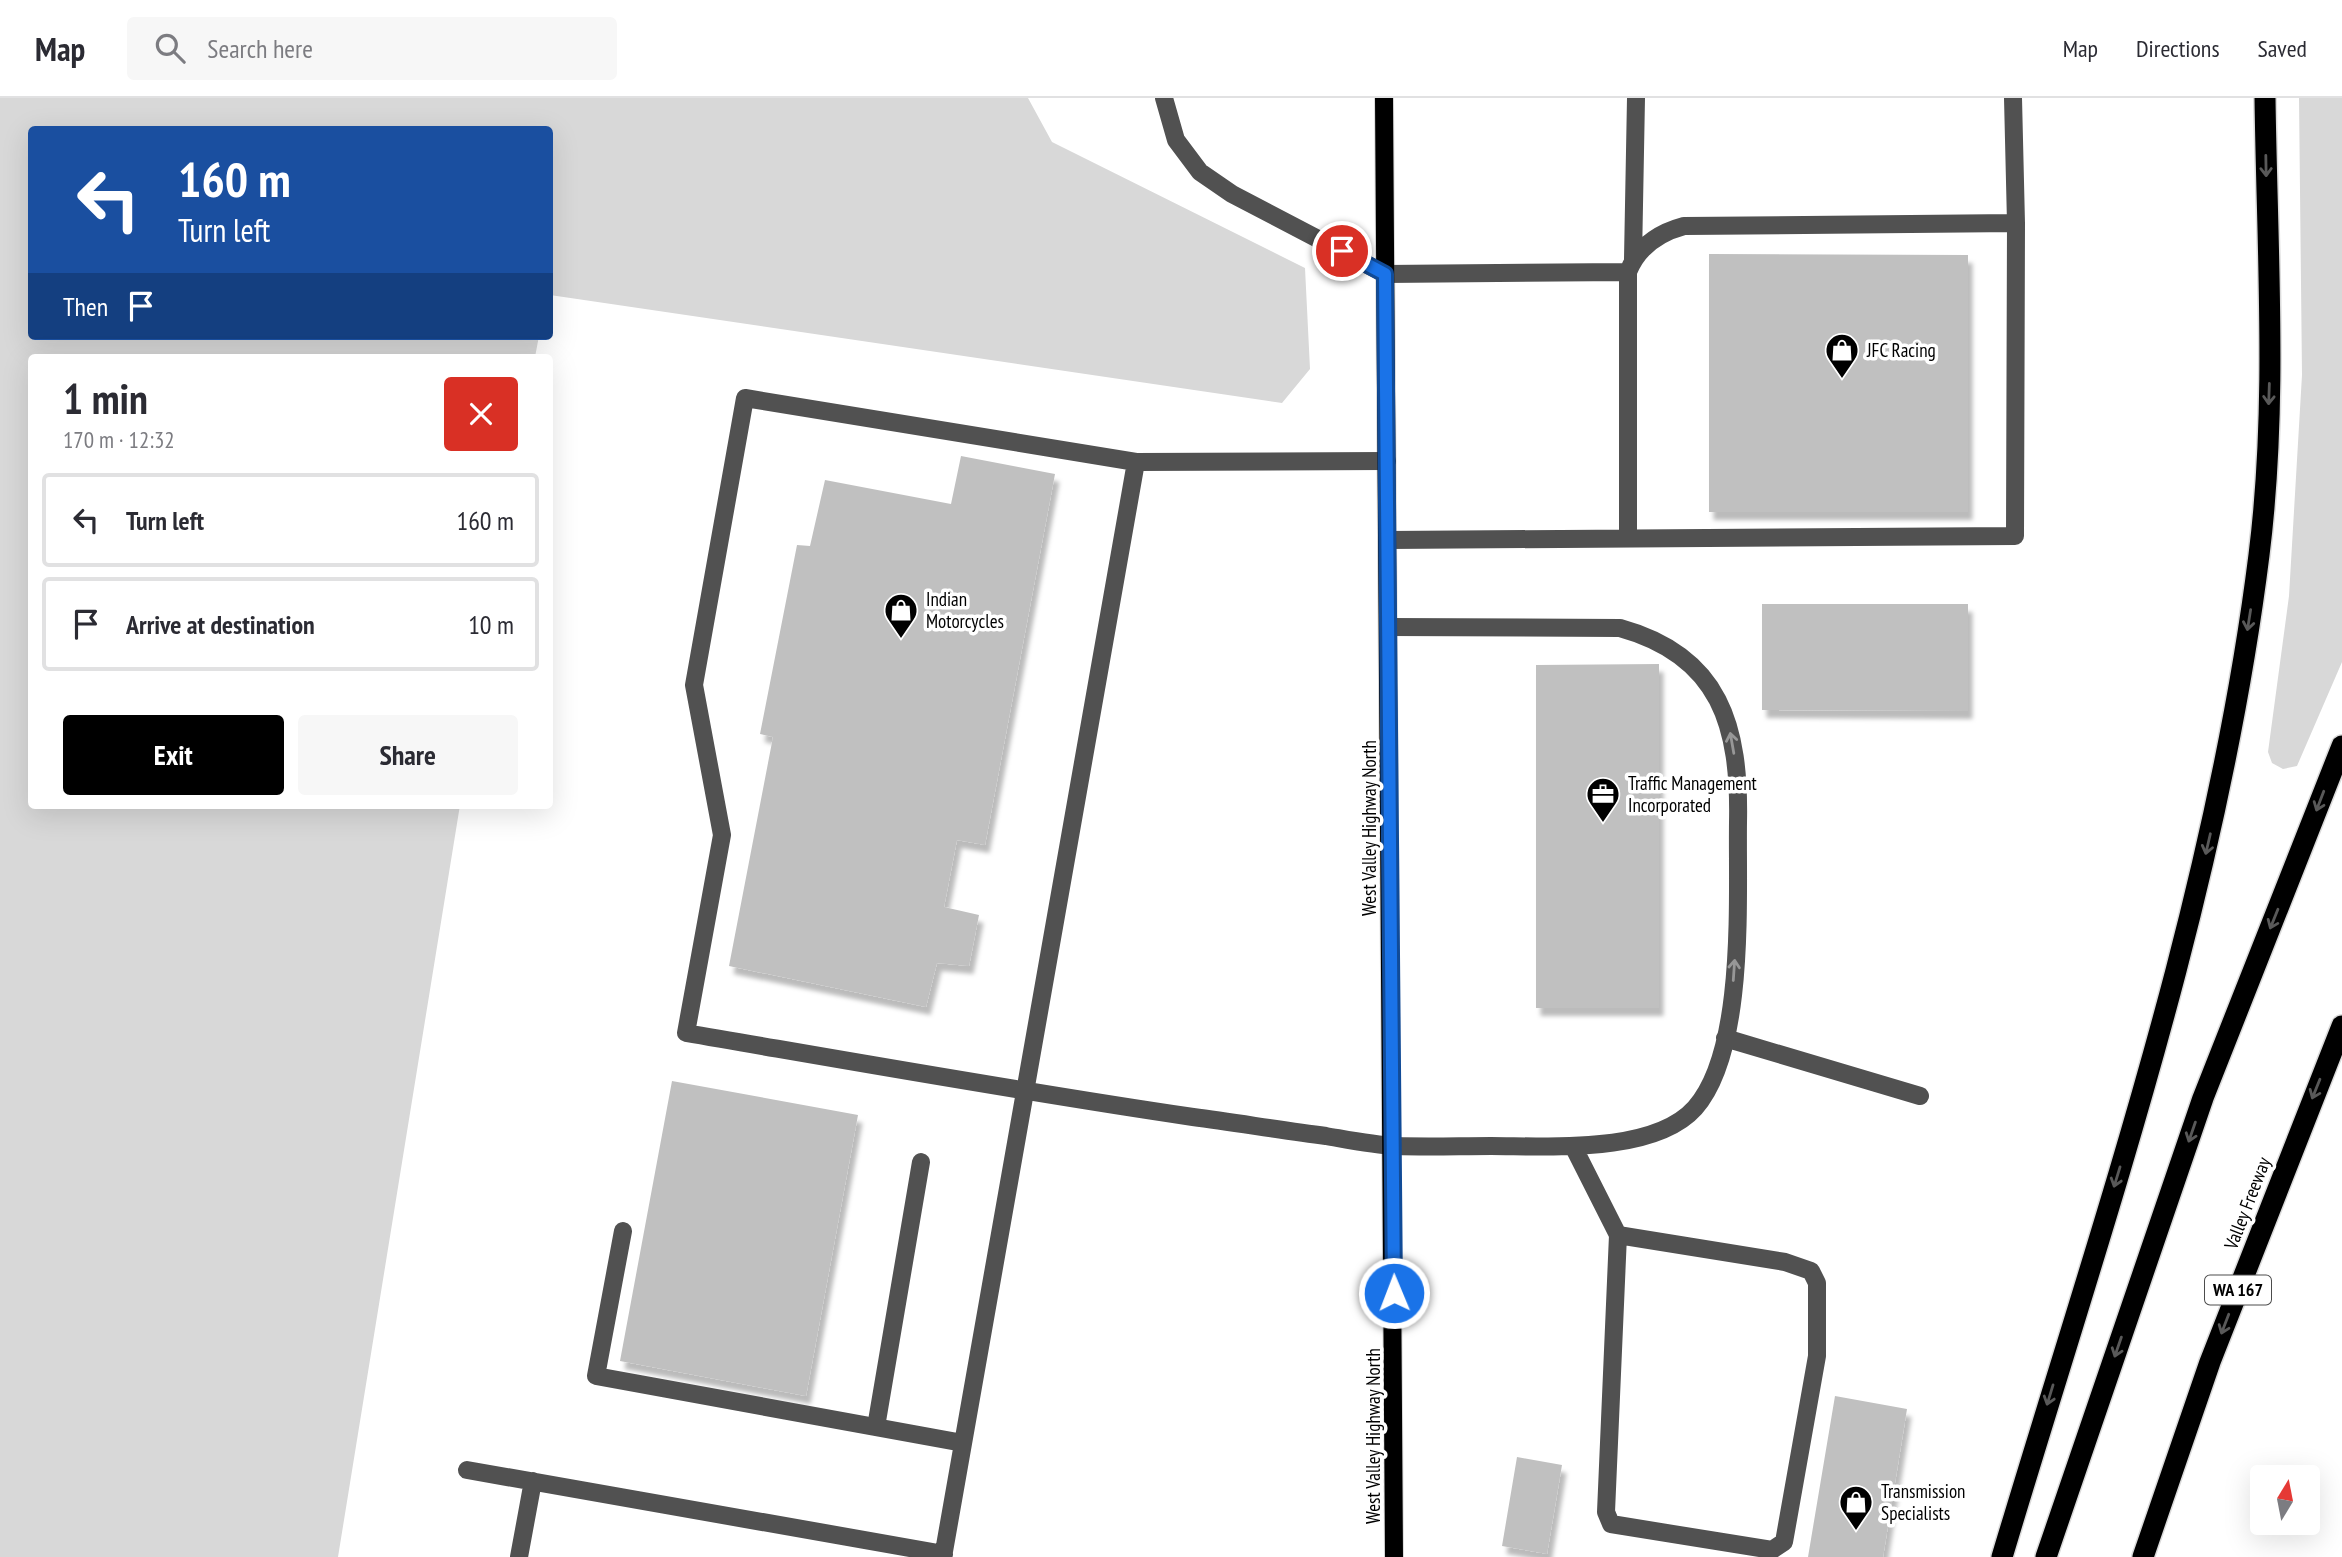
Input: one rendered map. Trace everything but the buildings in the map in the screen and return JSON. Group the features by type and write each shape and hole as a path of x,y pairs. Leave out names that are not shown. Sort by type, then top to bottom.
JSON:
{"highway":[{"path":"2002,1557 2187,936 2222,783 2257,568 2266,485 2270,368 2265,98"},
{"path":"2046,1557 2203,1098 2342,746"},
{"name":"Valley Freeway","path":"2143,1557 2210,1363 2342,1026"}],"main road":[{"name":"West Valley Highway North","path":"1384,98 1394,1557"}],"lane":[{"path":"1164,98 1176,140 1200,172 1232,194 1385,274 1631,266"},
{"path":"1628,538 1636,98"},
{"path":"1388,540 2015,536 2016,223 2013,98"},
{"path":"1631,266 1644,246 1657,237 1684,226 2016,223"},
{"path":"1387,461 1136,462 745,398 694,685 722,835 686,1033 1025,1093 1393,1146 1573,1146 1654,1133 1677,1123 1694,1110 1707,1092 1726,1038 1736,944 1739,785 1730,732 1721,707 1698,669 1684,655 1642,634 1620,628 1388,627"},
{"path":"467,1470 869,1549 944,1555 1136,462"},
{"path":"1726,1038 1920,1096"},
{"path":"1573,1146 1618,1235 1606,1512 1611,1524 1772,1550 1784,1542 1816,1356 1818,1283 1811,1271 1784,1262 1618,1235"},
{"path":"876,1427 921,1163"},
{"path":"623,1231 596,1376 963,1443"},
{"path":"519,1557 533,1481"}],"shaded area":[{"path":"0,98 1028,98 1052,142 1305,268 1310,369 1282,403 553,295 553,126 28,126 28,340 538,340 536,354 28,354 28,809 459,809 338,1557 0,1557"},
{"path":"2299,98 2342,98 2342,662 2297,766 2283,769 2272,763 2268,752 2289,596 2302,375"}],"place":[{"name":"JFC Racing","path":"1842,380"},
{"name":"Indian Motorcycles","path":"901,640"},
{"name":"Traffic Management Incorporated","path":"1603,824"},
{"name":"Transmission Specialists","path":"1856,1532"}],"route":[{"path":"1342,251 1385,274 1394,1293"}]}
